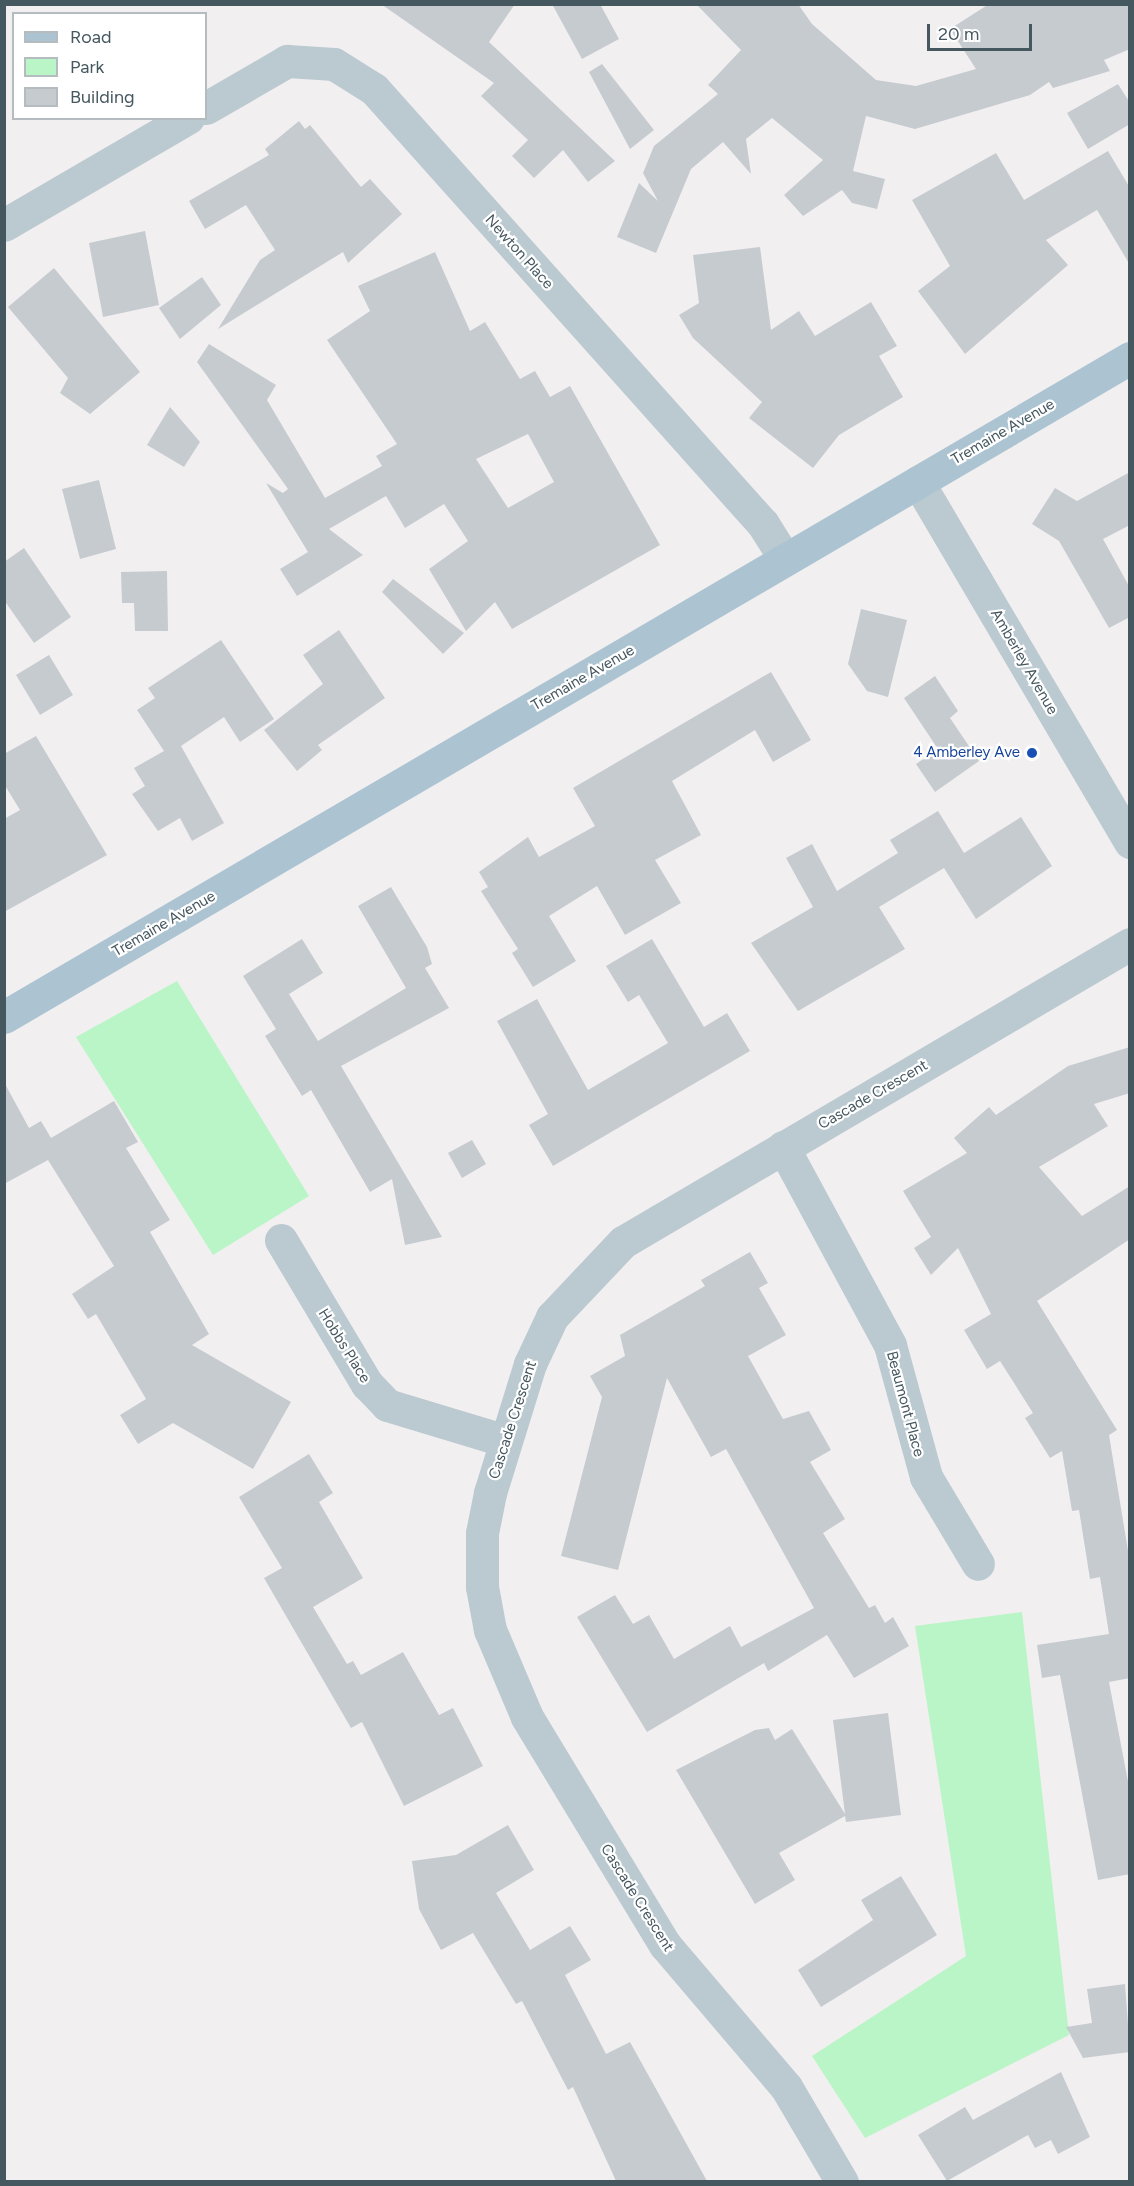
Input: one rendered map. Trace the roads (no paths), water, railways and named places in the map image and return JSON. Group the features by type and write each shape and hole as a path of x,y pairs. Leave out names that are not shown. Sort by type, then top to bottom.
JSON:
{"main road":[{"name":"Tremaine Avenue","path":"4,1017 1130,358"}],"street":[{"name":"Newton Place","path":"207,107 287,61 334,64 374,89 763,524 785,559"},
{"path":"4,225 185,120"},
{"name":"Amberley Avenue","path":"918,482 1130,842"},
{"name":"Cascade Crescent","path":"842,2181 786,2087 665,1945 505,1673 482,1587 482,1533 503,1440 552,1317 581,1280 623,1242 1130,944"},
{"name":"Beaumont Place","path":"783,1147 890,1345 926,1477 978,1564"},
{"name":"Hobbs Place","path":"281,1240 366,1384 387,1405 503,1440"}],"place":[{"name":"4 Amberley Ave","path":"1032,753"}]}
